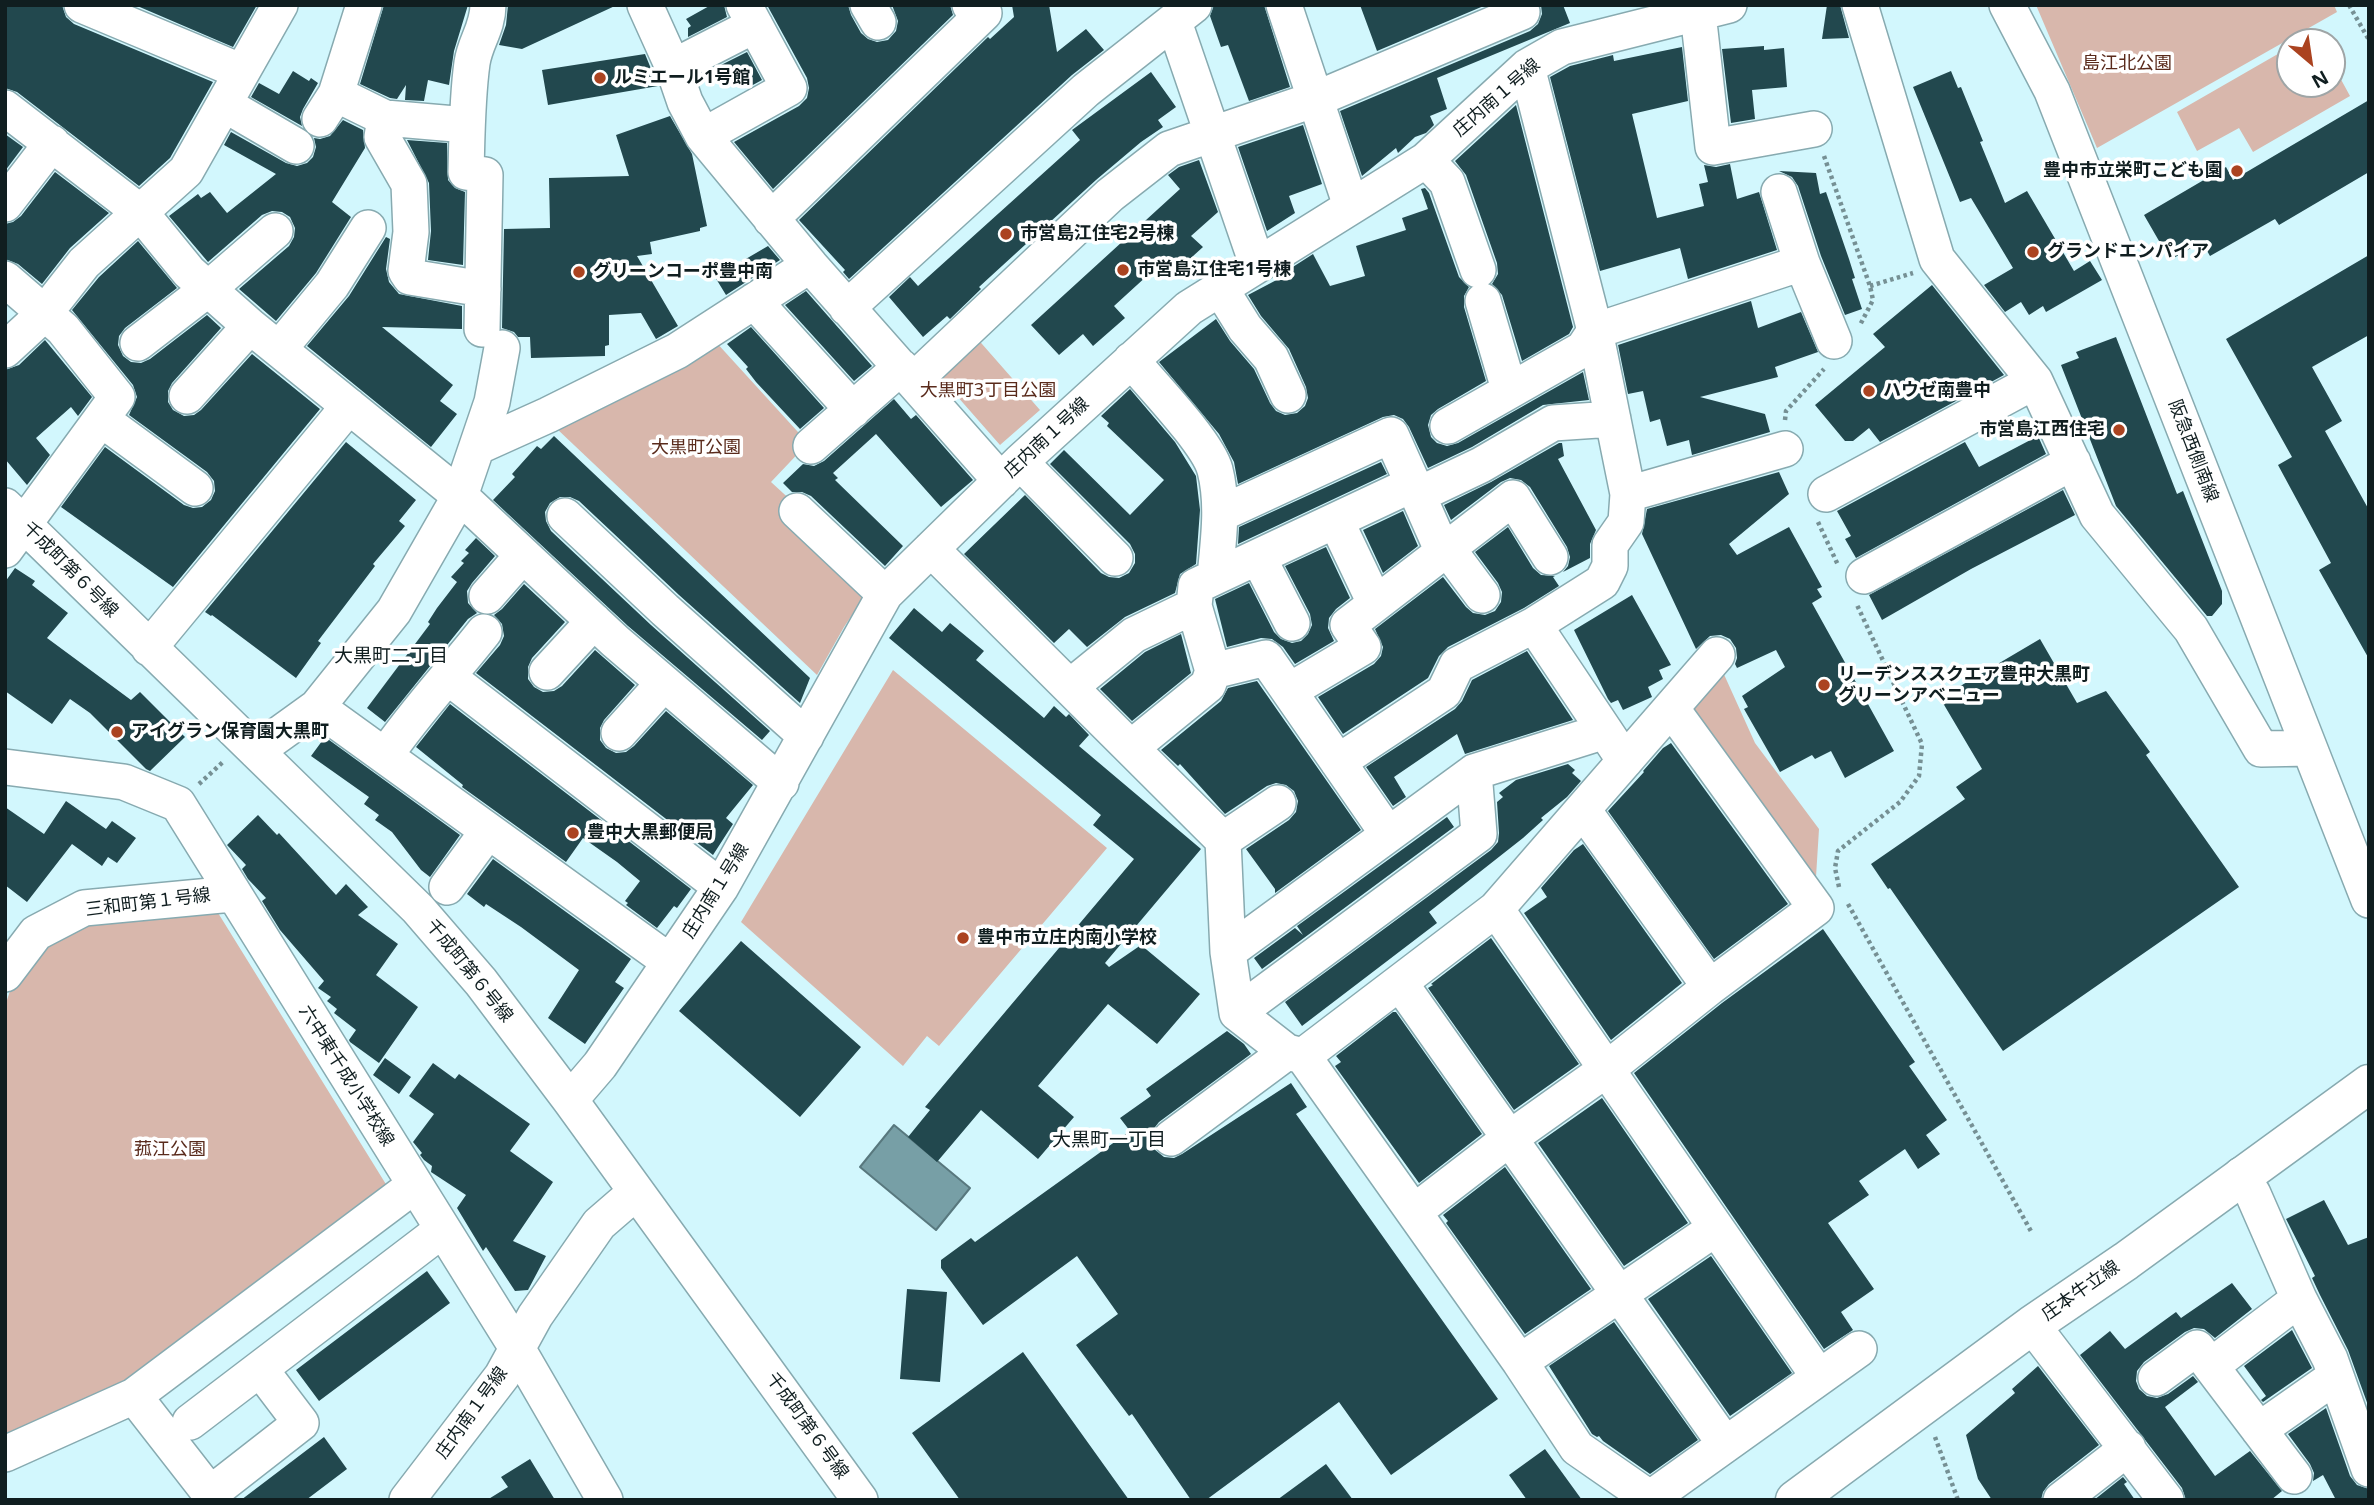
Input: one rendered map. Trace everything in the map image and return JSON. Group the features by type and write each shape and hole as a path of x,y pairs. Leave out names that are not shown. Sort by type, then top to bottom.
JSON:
{"main road":[{"name":"庄本牛立線","path":"1795,1500 2032,1325 2126,1261 2369,1084"}],"street":[{"path":"82,5 242,72"},
{"path":"5,350 44,314 84,263 186,171 280,5"},
{"path":"364,5 328,106 385,118 467,125"},
{"path":"242,753 317,707 394,611 460,496 492,402 492,338 483,289 485,176 466,172 472,59 488,20 488,5"},
{"path":"771,219 984,13 970,5"},
{"path":"1284,5 1351,206"},
{"path":"811,446 853,410 907,374 1110,195 1169,149 1316,99 1522,12 1519,5"},
{"path":"1860,5 1937,259 2035,381 2097,515 2191,629 2261,749 2309,748"},
{"name":"阪急西側南線","path":"2007,5 2052,91 2369,900"},
{"path":"651,7 685,102 703,136 771,219 907,374 1011,472 1115,558"},
{"path":"1713,9 1713,146 1814,128"},
{"name":"庄内南１号線","path":"570,1100 600,1065 721,887 885,594 1011,472 1189,308 1426,160 1527,67 1562,47 1713,9"},
{"path":"847,308 1086,90 1184,13 1211,136 1256,264"},
{"path":"674,66 750,15 789,88 703,136"},
{"path":"1338,762 1444,692 1457,665 1534,625 1602,582 1610,566 1610,545 1626,522 1628,494 1595,331 1527,67"},
{"path":"224,104 296,146"},
{"path":"5,108 140,212 189,272 208,289 460,496 594,621 781,783"},
{"path":"385,118 382,137 409,184 411,232 406,271 410,277 483,289"},
{"path":"5,204 52,143"},
{"path":"1426,160 1447,182 1481,286 1509,389"},
{"path":"1779,192 1802,263 1841,344"},
{"path":"279,349 332,285 368,228"},
{"path":"138,343 208,289 275,231"},
{"path":"1448,426 1583,349 1595,331 1802,263"},
{"path":"477,447 677,351 810,265"},
{"path":"5,279 63,329 117,397 11,526"},
{"path":"1220,288 1245,328 1271,358 1288,394"},
{"path":"754,301 853,410"},
{"path":"187,396 250,326"},
{"path":"1131,360 1203,446 1215,469 1220,514 1215,578"},
{"path":"1819,503 2035,381"},
{"path":"149,648 349,406"},
{"path":"101,419 195,488"},
{"path":"1132,747 1208,685 1213,671 1194,606 1196,586 1336,521 1480,465 1553,423 1612,419"},
{"path":"1220,514 1391,435 1445,550 1482,595"},
{"path":"1628,494 1785,449"},
{"path":"1853,582 2073,462"},
{"path":"1289,691 1363,647 1348,625 1513,498 1550,557"},
{"path":"797,511 885,594"},
{"path":"565,516 806,736"},
{"path":"1336,521 1375,603"},
{"name":"千成町第６号線","path":"11,526 149,648 242,753 418,909 481,982 570,1100 860,1500"},
{"path":"931,549 1223,840 1228,952 1237,1013 1295,1054 1414,1212 1577,1448 1652,1499 1859,1349"},
{"path":"487,596 523,555"},
{"path":"1258,557 1292,623"},
{"path":"1070,687 1134,635 1194,606"},
{"path":"547,672 594,621"},
{"path":"1534,625 1625,761"},
{"path":"385,756 412,716 484,632"},
{"path":"1171,1138 1400,983 1496,909 1717,655"},
{"path":"1213,671 1266,658 1388,834"},
{"path":"448,677 721,887"},
{"path":"619,733 664,683"},
{"path":"317,707 670,962"},
{"path":"1414,1212 1816,908 1671,709"},
{"path":"1228,952 1474,772 1605,731"},
{"path":"5,767 124,782 177,804"},
{"path":"1237,1013 1479,834 1474,772"},
{"path":"1223,840 1278,803"},
{"name":"六中東千成小学校線","path":"177,804 517,1348 605,1500"},
{"path":"1583,810 1710,987"},
{"path":"447,887 488,831"},
{"name":"三和町第１号線","path":"5,974 36,933 84,908 232,894"},
{"path":"1496,909 1819,1377"},
{"path":"1400,983 1726,1444"},
{"path":"2241,1175 2253,1194 2299,1299 2330,1359 2369,1469"},
{"path":"5,1454 135,1396 415,1185"},
{"name":"庄内南１号線","path":"407,1500 502,1376 535,1316 598,1224 636,1192"},
{"path":"1520,1362 1717,1228"},
{"path":"190,1422 442,1230"},
{"path":"2211,1366 2299,1299"},
{"path":"2032,1325 2166,1500"},
{"path":"2156,1378 2197,1348 2294,1476"},
{"path":"135,1396 208,1491 301,1423 260,1369"},
{"path":"2259,1430 2336,1376"},
{"path":"2061,1500 2128,1448"}],"path":[{"path":"2348,5 2369,40"},
{"path":"1785,449 1783,442 1786,411 1873,300 1814,128"},
{"path":"1870,286 1925,269 1937,259"},
{"path":"1819,503 1923,744 1919,776 1900,802 1838,851 1835,868 1840,890"},
{"path":"177,804 242,753"},
{"path":"1847,902 2032,1233"},
{"path":"1932,1430 1958,1500"}],"green space":[{"name":"島江北公園","path":"2036,5 2334,5 2337,12 2309,28 2276,28 2276,47 2097,148"},
{"path":"2276,55 2276,98 2346,98 2346,89 2350,96 2253,152 2239,128 2197,151 2177,112"},
{"name":"大黒町3丁目公園","path":"975,336 1040,410 1000,445 935,371"},
{"name":"大黒町公園","path":"715,341 808,443 771,482 795,504 870,588 817,675 556,428"},
{"path":"893,670 1107,848 939,1046 927,1036 903,1066 741,922"},
{"path":"1722,670 1755,743 1819,829 1815,893 1690,709"},
{"name":"菰江公園","path":"215,908 392,1194 116,1396 5,1445 5,1006 10,991 45,945 90,923"}],"water":[{"path":"894,1125 970,1188 936,1230 860,1167"}],"building":[{"path":"5,5 62,5 66,17 74,24 213,82 170,158 139,186 17,92 5,88"},
{"path":"135,5 257,5 233,47"},
{"path":"384,5 468,5 454,51 449,85 428,80 424,101 405,100 406,85 397,99 360,84"},
{"path":"508,5 617,5 522,49 499,45 506,25"},
{"path":"711,5 724,5 727,17 688,37 688,28 691,26 686,19"},
{"path":"767,5 848,5 861,33 877,42 888,40 896,31 898,21 892,5 950,5 953,15 773,189 734,142 799,106 807,98 809,88 807,78"},
{"path":"1012,5 1049,5 1057,52 1086,29 1104,50 1072,75 849,279 843,272 845,270 799,220 988,37 990,39 1014,17"},
{"path":"1214,5 1264,5 1290,87 1249,101 1228,45 1221,47 1210,16"},
{"path":"1360,5 1486,5 1377,51"},
{"path":"1541,5 1563,5 1570,23 1437,78 1447,109 1430,116 1434,125 1426,133 1415,137 1398,153 1396,148 1362,176 1340,111 1530,31 1538,24 1542,14"},
{"path":"1827,5 1840,5 1849,38 1822,39"},
{"path":"1764,46 1764,50 1784,48 1787,87 1752,90 1755,119 1731,123 1722,49"},
{"path":"1682,47 1688,101 1632,114 1657,218 1704,206 1699,184 1708,182 1704,165 1716,167 1730,164 1737,199 1759,192 1777,250 1688,279 1680,248 1600,271 1550,77 1570,66 1613,55 1614,61"},
{"path":"747,52 762,80 751,86 747,71 710,78 707,72"},
{"name":"ルミエール1号館","path":"645,54 658,86 548,105 542,70"},
{"path":"293,71 318,83 300,117 302,126 251,97 259,83 279,94"},
{"path":"1951,71 1958,88 1961,87 2005,203 2027,191 2074,271 2090,261 2102,280 2046,312 2043,306 2029,315 2021,302 2005,312 1984,285 2013,268 1971,198 1960,202 1913,87"},
{"name":"市営島江住宅2号棟","path":"1151,72 1176,107 1158,120 1163,127 1096,180 979,287 981,289 950,319 947,316 923,337 889,297 910,277 918,286 1080,140 1072,130"},
{"path":"2369,100 2369,172 2279,225 2275,219 2210,256 2202,242 2170,260 2144,215 2226,167 2233,180"},
{"path":"1516,105 1573,327 1569,334 1522,361 1502,295 1492,284 1498,274 1497,263 1466,175 1455,161"},
{"path":"670,116 692,154 707,226 700,228 700,231 650,242 652,254 637,256 678,326 656,339 641,313 609,315 609,345 605,346 605,356 531,358 530,337 518,337 514,332 502,328 504,229 550,228 549,178 629,176 616,135"},
{"path":"343,120 363,130 365,148 332,202 351,217 316,273 276,321 239,289 289,246 295,228 290,217 282,212 272,211 262,215 208,262 169,216 198,194 201,198 210,192 227,213 276,174 224,145 231,132 286,163 297,166 307,163 313,157 316,147 314,138 330,136"},
{"path":"1303,125 1322,184 1289,196 1295,213 1267,231 1238,147"},
{"path":"5,134 23,147 5,171"},
{"path":"407,140 447,143 448,180 455,188 465,192 463,265 428,260 431,231 429,183"},
{"name":"市営島江住宅1号棟","path":"1199,160 1218,212 1191,236 1203,247 1171,276 1160,264 1114,306 1125,318 1093,346 1083,334 1059,355 1031,325 1180,189 1168,175 1179,167"},
{"path":"1779,171 1816,173 1820,194 1826,192 1849,259 1855,278 1852,279 1862,309 1845,315 1821,256 1798,186 1792,177"},
{"path":"55,172 109,213 70,248 42,284 18,264 5,259 5,224 21,216"},
{"path":"1425,188 1459,277 1469,287 1464,296 1464,307 1486,381 1431,415 1428,425 1431,437 1437,443 1447,446 1458,443 1583,372 1589,400 1543,405 1472,447 1428,468 1403,419 1394,415 1383,417 1238,484 1234,462 1219,434 1159,362 1216,319 1230,341 1254,369 1276,411 1285,415 1297,413 1305,406 1308,398 1306,387 1289,349 1261,316 1248,295 1286,275 1285,272 1313,254 1330,286 1365,276 1356,246 1406,230 1402,218 1428,209 1421,189"},
{"path":"386,237 390,239 386,269 389,282 399,294 462,306 462,329 382,327 453,385 440,401 457,414 431,447 307,346 349,296"},
{"path":"138,241 177,288 125,328 119,336 118,345 123,356 131,362 141,363 150,359 207,315 221,328 172,383 168,391 168,402 173,410 184,416 194,415 252,354 320,409 173,587 61,507 105,447 184,505 202,507 211,500 215,491 214,481 207,472 129,415 137,397 133,385 72,310 99,277"},
{"path":"768,246 780,260 726,295 715,277"},
{"path":"2369,255 2369,335 2312,367 2342,421 2325,431 2369,510 2369,659 2319,570 2331,563 2278,465 2292,457 2226,339"},
{"path":"1932,285 2004,375 1880,442 1869,428 1853,441 1845,441 1815,405 1885,347 1873,334"},
{"path":"806,291 872,366 854,381 785,305"},
{"path":"1751,301 1758,328 1801,312 1818,352 1775,367 1778,377 1700,397 1765,414 1770,432 1692,455 1689,440 1667,446 1660,419 1650,422 1643,391 1628,394 1618,345"},
{"path":"751,327 824,408 800,429 756,382 746,369 748,367 727,344"},
{"path":"2116,337 2177,494 2183,491 2222,591 2222,604 2212,616 2207,616 2116,506 2061,365 2079,358 2076,352"},
{"path":"45,340 92,397 78,416 71,407 36,438 50,455 27,485 5,459 5,370 19,365"},
{"path":"1130,389 1175,442 1196,476 1200,510 1196,564 1180,574 1175,593 1125,617 1087,647 1069,629 1054,643 964,554 1025,495 1101,573 1119,578 1129,573 1135,563 1135,554 1130,544 1050,464 1064,450 1130,515 1164,480 1107,426 1109,423 1101,416"},
{"path":"894,399 911,419 916,415 973,480 941,507 876,434 833,473 838,478 835,480 903,546 885,566 811,496 792,492 783,483 803,464 814,466 824,461"},
{"path":"554,436 810,678 800,703 579,501 560,497 550,503 545,512 551,531 770,731 762,740 628,626 493,500 515,477 512,474 537,446 541,449"},
{"path":"2038,436 2046,454 1856,558 1845,539 1851,536 1837,511 1965,442 1979,467"},
{"path":"346,442 416,500 399,521 405,526 373,564 375,566 318,641 321,643 296,678 205,612"},
{"path":"1562,443 1564,456 1558,459 1596,530 1590,544 1590,558 1563,572 1570,557 1567,547 1530,487 1521,480 1510,478 1501,482 1451,520 1444,505"},
{"path":"1381,462 1387,474 1238,544 1239,527"},
{"path":"1779,472 1789,494 1729,544 1737,555 1789,527 1822,587 1817,589 1822,597 1812,603 1894,751 1845,778 1831,751 1815,759 1812,755 1780,772 1744,709 1748,707 1742,696 1785,667 1776,650 1737,668 1736,648 1730,639 1721,635 1710,636 1696,649 1642,534 1647,509"},
{"path":"2063,490 2075,515 1971,569 1882,620 1869,595"},
{"path":"1403,511 1418,546 1383,573 1363,530"},
{"path":"1508,527 1533,568 1541,575 1555,576 1553,577 1559,586 1524,608 1448,647 1439,656 1428,678 1343,734 1318,697 1374,664 1381,656 1383,647 1375,629 1443,577 1473,613 1485,615 1495,611 1501,602 1502,592 1475,552"},
{"path":"476,538 495,556 467,591 468,603 477,613 468,619 385,722 367,708 430,624 428,622 437,608 457,582 451,577 464,563 461,561 469,553 465,550"},
{"path":"1326,547 1350,598 1329,618 1328,628 1334,641 1295,664 1283,647 1272,639 1261,638 1227,647 1215,599 1249,583 1274,632 1281,639 1292,643 1301,641 1308,634 1312,625 1310,614 1285,566"},
{"path":"15,568 35,581 32,585 68,613 47,638 131,700 140,692 185,737 150,771 90,713 70,699 52,724 5,691 5,582"},
{"path":"524,584 565,622 532,658 528,667 528,679 534,687 543,692 554,691 562,686 595,650 635,685 600,728 600,740 606,748 616,753 626,752 666,711 753,785 726,818 733,824 713,855 476,673 500,645 504,636 502,624 494,615"},
{"path":"1632,595 1671,665 1659,670 1663,679 1648,687 1652,697 1623,710 1618,700 1611,703 1608,699 1574,630"},
{"path":"914,608 942,632 950,623 984,651 976,660 1044,718 1054,706 1066,717 1069,714 1089,735 1079,746 1201,849 1105,963 1109,967 1141,945 1200,994 1157,1044 1108,1004 1038,1086 1074,1117 1038,1159 981,1110 937,1162 908,1137 930,1110 925,1107 1134,859 1093,825 1101,815 889,638"},
{"path":"1181,634 1191,673 1132,721 1100,689 1145,652"},
{"path":"2040,639 2077,703 2106,691 2150,752 2146,755 2239,887 2003,1051 1871,864 1965,799 1956,787 1982,769 1940,698"},
{"path":"1527,651 1573,720 1465,754 1457,734 1394,777 1406,797 1393,806 1366,767 1455,709 1472,680"},
{"path":"1257,681 1361,830 1275,893 1275,889 1246,849 1289,820 1296,812 1298,801 1294,791 1286,785 1276,783 1267,786 1225,814 1180,764 1178,766 1161,750 1221,701 1228,688"},
{"path":"450,704 691,889 677,908 674,906 657,928 626,905 628,903 625,901 640,881 617,862 583,838 566,862 462,787 463,785 416,747"},
{"path":"325,737 460,835 430,877 421,870 392,832 375,820 379,815 364,804 369,797 311,756"},
{"path":"1671,743 1788,904 1714,959 1608,811 1663,748"},
{"path":"1568,764 1575,770 1572,773 1581,781 1567,797 1541,818 1543,820 1523,838 1429,912 1437,923 1302,1026 1285,1002 1491,850 1498,842 1497,802 1503,797 1499,793 1516,780"},
{"path":"66,801 106,829 112,821 136,838 117,863 108,857 102,866 72,844 27,902 5,885 5,807 44,834"},
{"path":"258,815 277,835 279,833 336,895 346,884 368,907 358,915 398,944 376,975 418,1007 379,1063 350,1042 356,1030 334,1013 337,1009 327,1001 331,997 318,988 324,981 280,930 262,901 266,898 242,869 246,865 227,845"},
{"path":"1447,817 1454,827 1262,969 1254,958 1295,928 1303,935 1297,926"},
{"path":"1583,844 1682,983 1611,1040 1524,913 1547,897 1541,888 1574,850"},
{"path":"493,859 631,959 615,982 624,988 585,1044 548,1018 579,970 521,927 486,904 484,907 467,894"},
{"path":"1823,929 1915,1062 1909,1066 1947,1120 1926,1135 1940,1154 1918,1169 1905,1149 1859,1181 1869,1195 1828,1223 1874,1289 1841,1312 1853,1330 1824,1349 1634,1073 1722,1003"},
{"path":"1491,938 1579,1064 1514,1110 1428,988"},
{"path":"741,941 861,1047 800,1117 679,1011"},
{"path":"1396,1012 1482,1134 1419,1183 1335,1066 1341,1062 1336,1056"},
{"path":"1227,1031 1244,1044 1251,1054 1159,1122 1152,1131 1154,1149 1164,1157 1174,1158 1291,1083 1307,1107 1296,1114 1498,1399 1391,1475 1339,1402 1206,1500 1191,1500 1132,1414 1129,1416 1076,1345 1118,1314 1077,1256 983,1325 941,1268 941,1260 971,1238 975,1242 1130,1131 1120,1118 1151,1096 1146,1089"},
{"path":"385,1058 411,1077 399,1094 373,1075"},
{"path":"433,1063 455,1079 459,1074 530,1124 510,1151 553,1182 513,1241 546,1256 528,1290 515,1291 486,1247 483,1251 457,1208 466,1195 431,1172 432,1166 420,1155 422,1153 413,1142 434,1114 409,1096"},
{"path":"1602,1098 1688,1223 1624,1266 1538,1143"},
{"path":"1505,1167 1591,1289 1525,1334 1443,1215"},
{"path":"2324,1200 2348,1245 2369,1237 2369,1408 2348,1350 2286,1219"},
{"path":"1711,1256 1792,1373 1730,1416 1648,1299"},
{"path":"427,1271 450,1303 319,1401 296,1370"},
{"path":"2232,1283 2252,1309 2215,1338 2204,1329 2194,1328 2185,1332 2144,1362 2137,1371 2136,1381 2139,1389 2147,1396 2157,1398 2168,1394 2193,1376 2198,1382 2165,1407 2215,1476 2250,1451 2282,1491 2271,1500 2186,1500 2182,1488 2080,1355 2110,1331 2125,1349 2176,1312 2181,1318"},
{"path":"907,1289 947,1292 940,1382 900,1379"},
{"path":"1614,1322 1698,1440 1650,1474 1599,1436 1592,1434 1549,1366"},
{"path":"2292,1330 2312,1368 2263,1402 2261,1400 2266,1396 2244,1366"},
{"path":"1023,1352 1129,1500 960,1500 912,1433"},
{"path":"2038,1366 2099,1445 2049,1484 2041,1500 1992,1500 1978,1479 1966,1435 2015,1393 2012,1389"},
{"path":"2326,1408 2350,1476 2357,1485 2369,1489 2369,1500 2336,1500 2323,1475 2313,1481 2314,1473 2310,1464 2288,1434"},
{"path":"324,1437 347,1469 306,1500 241,1500"},
{"path":"1545,1449 1582,1500 1527,1500 1509,1475"},
{"path":"530,1459 555,1500 487,1500 508,1487 501,1477"},
{"path":"1326,1464 1353,1500 1277,1500"},
{"path":"2123,1477 2127,1482 2124,1484 2135,1500 2094,1500"}],"place":[{"name":"ルミエール1号館","path":"600,78"},
{"name":"豊中市立栄町こども園","path":"2237,171"},
{"name":"市営島江住宅2号棟","path":"1006,234"},
{"name":"グランドエンパイア","path":"2033,252"},
{"name":"市営島江住宅1号棟","path":"1123,270"},
{"name":"グリーンコーポ豊中南","path":"579,272"},
{"name":"ハウゼ南豊中","path":"1869,391"},
{"name":"市営島江西住宅","path":"2119,430"},
{"name":"リーデンススクエア豊中大黒町 グリーンアベニュー","path":"1824,685"},
{"name":"アイグラン保育園大黒町","path":"117,732"},
{"name":"豊中大黒郵便局","path":"573,833"},
{"name":"豊中市立庄内南小学校","path":"963,938"}],"district":[{"name":"大黒町二丁目","path":"391,657"},
{"name":"大黒町一丁目","path":"1109,1141"}]}
